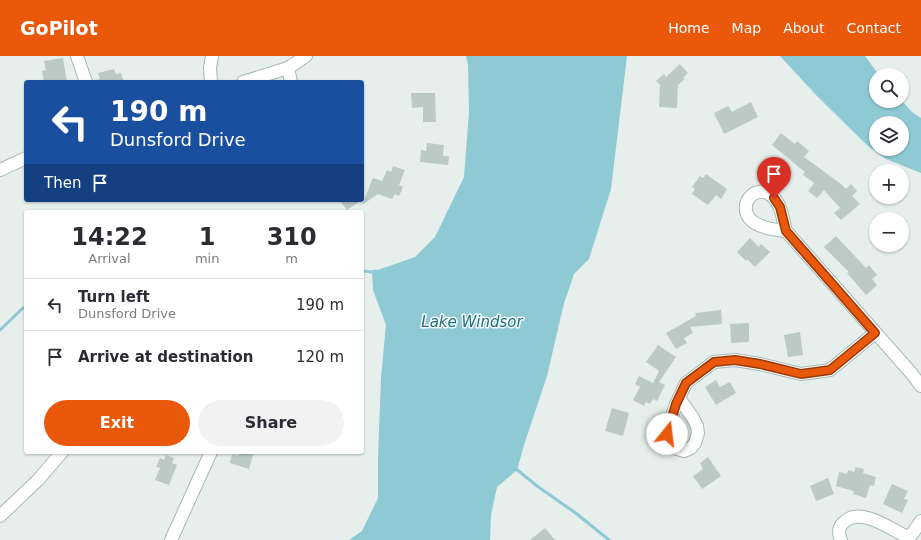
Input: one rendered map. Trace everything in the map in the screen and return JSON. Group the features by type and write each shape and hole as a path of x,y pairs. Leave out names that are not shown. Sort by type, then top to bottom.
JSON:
{"street":[{"path":"77,56 85,80"},
{"path":"210,80 212,56"},
{"path":"249,80 288,68 306,56"},
{"path":"288,68 291,80"},
{"path":"0,170 24,159"},
{"path":"786,231 921,386"},
{"path":"679,398 686,383 714,362 735,360 760,364 801,374 830,370 875,333"},
{"path":"0,516 38,480 60,454"},
{"path":"171,540 210,454"},
{"path":"841,540 839,528 844,521 859,515 867,516 909,539 921,521"}],"water":[{"name":"Lake Windsor","path":"466,56 627,56 611,189 589,259 574,274 564,303 547,376 517,470 497,487 491,515 490,540 349,540 362,531 378,498 381,378 386,325 373,290 372,272 415,257 435,237 464,177 469,112 468,65"},
{"path":"780,56 865,56 874,68 869,68 869,108 908,108 921,118 921,173 909,168 909,164 898,164 882,156 909,156 909,116 869,116 869,147 817,96"}],"building":[{"path":"63,58 67,80 44,80 42,71 46,70 44,61"},
{"path":"680,64 688,73 683,78 685,79 678,85 677,108 659,107 660,85 656,81 664,74 666,77"},
{"path":"114,69 116,74 121,73 123,80 96,80 100,79 98,73"},
{"path":"411,93 435,93 436,122 423,122 423,107 412,108"},
{"path":"751,102 758,117 724,134 714,113 728,106 732,112"},
{"path":"781,133 795,144 797,141 809,151 804,157 846,189 851,184 857,191 852,196 860,204 841,220 834,213 840,208 824,190 817,198 808,191 814,183 803,175 805,172 772,145"},
{"path":"427,143 444,145 443,156 449,156 448,165 420,162 421,150 426,151"},
{"path":"393,166 405,170 399,185 403,187 399,196 395,194 392,199 378,194 362,205 373,178 382,181 387,170 391,172"},
{"path":"706,174 727,189 721,199 716,195 708,205 692,194 695,189 692,187 700,176 703,178"},
{"path":"341,202 359,202 347,210"},
{"path":"836,236 866,268 869,265 877,275 872,279 877,285 866,295 847,273 849,272 824,247"},
{"path":"750,238 759,247 761,244 770,252 755,267 737,252"},
{"path":"721,310 722,324 690,327 693,333 684,338 687,343 676,349 666,333 696,316 695,313"},
{"path":"749,323 749,342 731,343 730,324"},
{"path":"800,332 803,355 788,357 784,335"},
{"path":"658,345 676,357 659,382 665,385 657,401 653,399 650,404 646,402 644,406 633,400 640,387 635,384 639,376 653,383 659,371 646,362"},
{"path":"716,380 720,387 730,382 736,393 716,405 705,387"},
{"path":"612,408 629,413 623,436 605,431"},
{"path":"232,454 238,456 238,454 253,454 249,469 230,463"},
{"path":"166,455 174,458 172,463 177,465 169,485 155,480 160,468 156,467 160,458 164,460"},
{"path":"708,457 721,476 702,489 693,476 703,469 700,463"},
{"path":"856,467 864,469 863,473 876,477 874,486 870,485 866,498 853,494 854,491 836,486 839,472 847,474 848,470 854,472"},
{"path":"828,478 834,494 816,501 810,486"},
{"path":"892,484 908,491 904,499 908,500 902,513 883,504"},
{"path":"545,528 555,540 530,540"}],"waterway":[{"path":"364,271 376,271"},
{"path":"0,330 24,308"},
{"path":"515,468 609,540"}],"route":[{"path":"667,434 676,404 686,383 714,362 735,360 760,364 801,374 830,370 875,333 786,231 780,207 774,198"}]}
